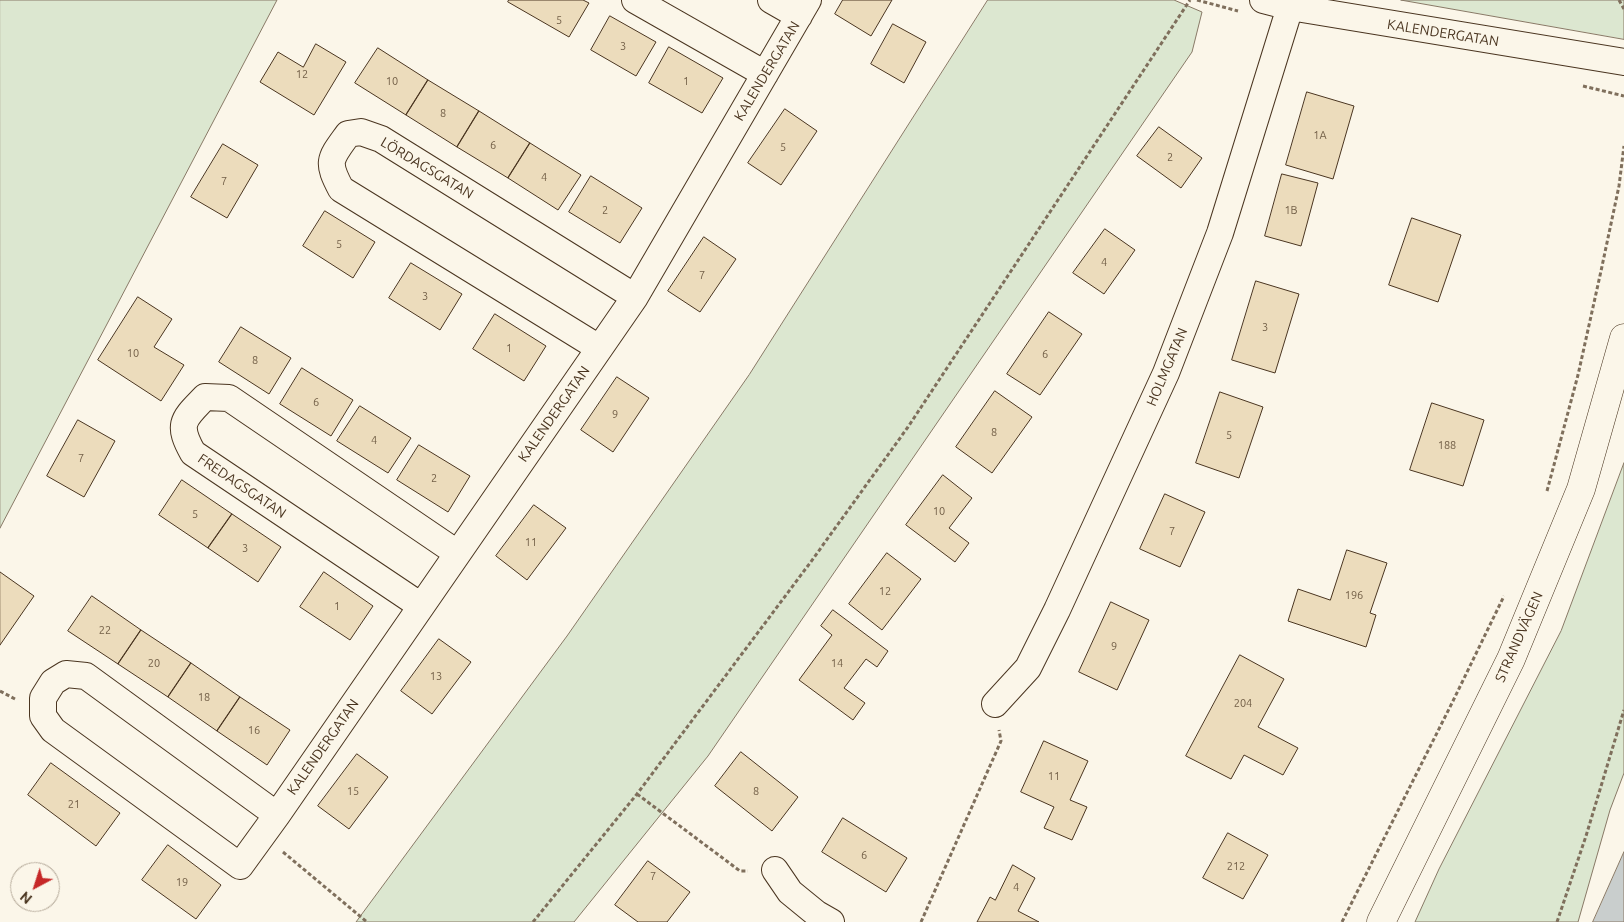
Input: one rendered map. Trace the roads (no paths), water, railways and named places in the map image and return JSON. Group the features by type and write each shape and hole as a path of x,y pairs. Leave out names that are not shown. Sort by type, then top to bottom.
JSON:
{"street":[{"path":"635,0 765,74"},
{"path":"771,0 804,8"},
{"name":"KALENDERGATAN","path":"1263,0 1290,7 1624,62"},
{"name":"HOLMGATAN","path":"995,704 1028,668 1057,610 1166,373 1220,233 1290,7"},
{"name":"KALENDERGATAN","path":"269,824 86,676 66,674 53,682 43,698 43,716 54,730 240,866 634,297 804,8"},
{"name":"LÖRDAGSGATAN","path":"599,348 341,189 332,172 332,156 348,134 361,132 381,139 634,297"},
{"name":"STRANDVÄGEN","path":"1381,922 1511,658 1581,489 1624,338"},
{"name":"FREDAGSGATAN","path":"421,606 193,453 183,436 184,419 205,397 229,398 457,553"},
{"path":"775,870 790,892 816,914 831,922"}]}
